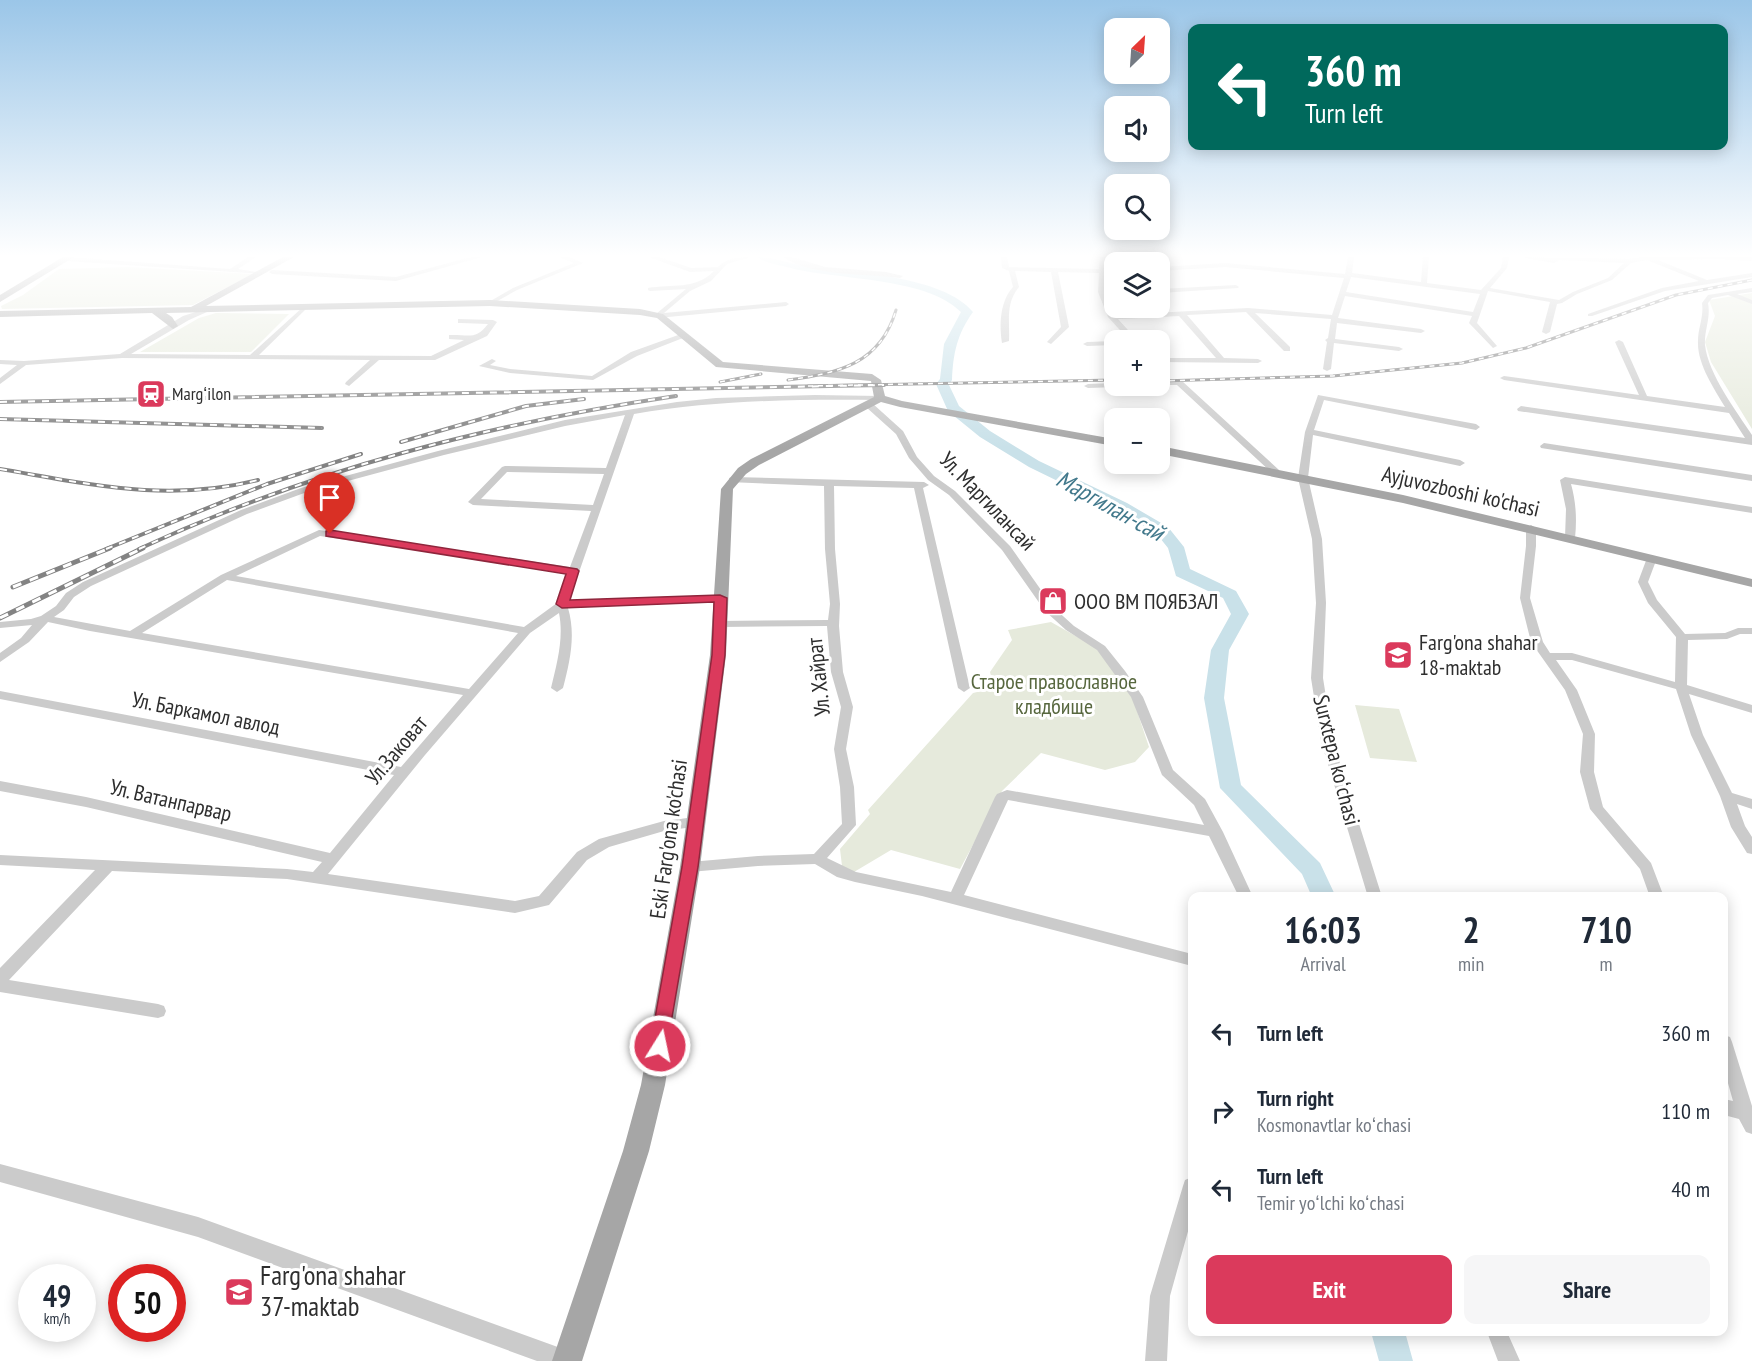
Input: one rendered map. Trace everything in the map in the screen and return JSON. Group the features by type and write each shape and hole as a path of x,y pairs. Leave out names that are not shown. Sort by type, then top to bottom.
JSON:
{"main road":[{"path":"170,321 172,326"},
{"path":"665,321 720,365 872,377 875,394"},
{"path":"875,394 900,404 1104,439"},
{"path":"732,480 755,462 875,394"},
{"name":"Ayjuvozboshi ko'chasi","path":"1170,452 1276,472 1531,528 1751,584"},
{"name":"Eski Farg'ona ko'chasi","path":"566,1361 636,1151 652,1085 690,867 718,655 727,489 732,480"}],"street":[{"path":"122,356 182,321"},
{"path":"252,357 291,321"},
{"path":"0,362 24,363 122,356 432,358 487,332 492,321 461,321"},
{"path":"1005,341 1007,321"},
{"path":"1051,342 1065,327 1064,321"},
{"path":"1187,321 1223,362"},
{"path":"1259,321 1287,349"},
{"path":"1327,369 1329,340 1333,321"},
{"path":"1349,321 1420,332"},
{"path":"1474,321 1473,323 1493,346"},
{"path":"1545,332 1548,321"},
{"path":"1707,321 1702,350 1712,374 1752,442"},
{"path":"492,361 483,366 510,371 592,378 634,354 684,336"},
{"path":"452,337 475,339"},
{"path":"1329,340 1399,349"},
{"path":"1619,342 1644,399"},
{"path":"1087,344 1104,343"},
{"path":"349,384 378,357"},
{"path":"1170,360 1258,361"},
{"path":"0,382 24,363"},
{"path":"1504,378 1734,411"},
{"path":"1170,383 1179,383 1276,472"},
{"path":"1088,386 1104,385"},
{"path":"0,658 25,640 45,618 60,608 70,595 87,584 244,512 304,490 565,423 631,411 677,404 742,399 875,394"},
{"name":"Ул. Маргилансай","path":"875,394 913,458 939,485 952,493 1006,548 1048,609 1070,628 1101,648 1137,697 1167,772 1200,802 1244,892"},
{"path":"1303,478 1309,432 1321,397 1476,427"},
{"path":"1521,409 1752,442"},
{"path":"557,688 567,649 567,617 562,604 631,411"},
{"path":"1309,432 1460,462"},
{"path":"1544,446 1752,478"},
{"path":"596,508 473,502 505,470 611,471"},
{"name":"Surxtepa koʻchasi","path":"1303,478 1317,539 1321,603 1317,678 1327,741 1373,892"},
{"path":"732,480 939,485"},
{"path":"1570,537 1571,499 1565,480 1752,510"},
{"name":"Ул. Хайрат","path":"818,859 849,825 847,787 840,749 847,707 837,672 833,623 835,604 830,549 829,483"},
{"path":"918,485 964,688"},
{"path":"1531,528 1525,598 1537,642 1571,690 1588,734 1587,772 1597,809 1646,867 1655,892"},
{"path":"132,635 225,577 315,535 325,533 573,571"},
{"path":"1652,558 1643,582 1652,601 1682,637 1681,687 1697,735 1727,796 1738,827 1752,849"},
{"path":"225,577 526,631"},
{"path":"562,604 720,598"},
{"name":"Ул.Заковат","path":"318,877 404,772 526,631 562,604"},
{"path":"0,625 32,622 45,618 471,693"},
{"path":"720,624 833,623"},
{"path":"1682,637 1727,636 1738,631 1752,631"},
{"path":"1546,656 1572,657 1752,709"},
{"name":"Ул. Баркамол авлод","path":"0,694 404,772"},
{"name":"Ул. Ватанпарвар","path":"0,786 86,802 333,859"},
{"path":"955,898 1002,796 1007,795 1216,832"},
{"path":"1727,796 1752,804"},
{"path":"1,861 110,864 318,877 515,907 544,901 582,856 604,843 664,826 695,822"},
{"path":"690,867 818,859 831,869 865,881 912,888 955,898 1188,959"},
{"path":"0,979 110,864"},
{"path":"0,985 158,1011"},
{"path":"1728,1054 1750,1117"},
{"path":"1728,1109 1750,1117"},
{"path":"0,1173 198,1227 566,1361"},
{"path":"1156,1361 1160,1296 1188,1200"},
{"path":"1499,1336 1509,1361"}],"green space":[{"path":"195,321 282,321 251,352 140,352"},
{"path":"1713,321 1752,321 1752,429 1711,362 1705,342"},
{"name":"Старое православное кладбище","path":"1051,622 1095,647 1131,693 1149,747 1135,762 1105,770 1041,753 1002,791 960,869 891,850 854,872 842,866 840,849 870,814 868,810 973,693 994,688 990,672 1012,640 1008,630"},
{"path":"1355,705 1399,709 1417,762 1370,758"}],"waterway":[{"name":"Маргилан-сай","path":"961,321 952,336 948,352 946,380 942,384 953,408 985,434 1034,464 1121,506 1162,530 1176,547 1182,572 1230,595 1240,614 1220,650 1214,698 1231,788 1312,869 1322,892"},
{"name":"Маргилан-сай","path":"1389,1336 1396,1361"}],"railway":[{"path":"788,380 824,374 855,363 880,343 892,321"},
{"path":"1170,381 1333,376 1462,363 1526,348 1604,321"},
{"path":"720,382 761,374"},
{"path":"808,386 1104,380"},
{"path":"0,402 884,385"},
{"path":"139,549 270,495 402,453 538,420 676,396"},
{"path":"401,442 526,406 584,399"},
{"path":"0,419 322,428"},
{"path":"106,549 267,484 361,454"},
{"path":"0,469 97,485 160,491 224,487 258,480"},
{"path":"13,587 110,548"},
{"path":"0,618 143,548"}],"place":[{"name":"Margʻilon","path":"151,394"},
{"name":"ООО ВМ ПОЯБЗАЛ","path":"1053,601"},
{"name":"Farg'ona shahar 18-maktab","path":"1398,655"},
{"name":"Farg'ona shahar 37-maktab","path":"239,1292"}],"route":[{"path":"330,534 573,571 562,604 720,598 718,655 690,867 660,1046"}]}
